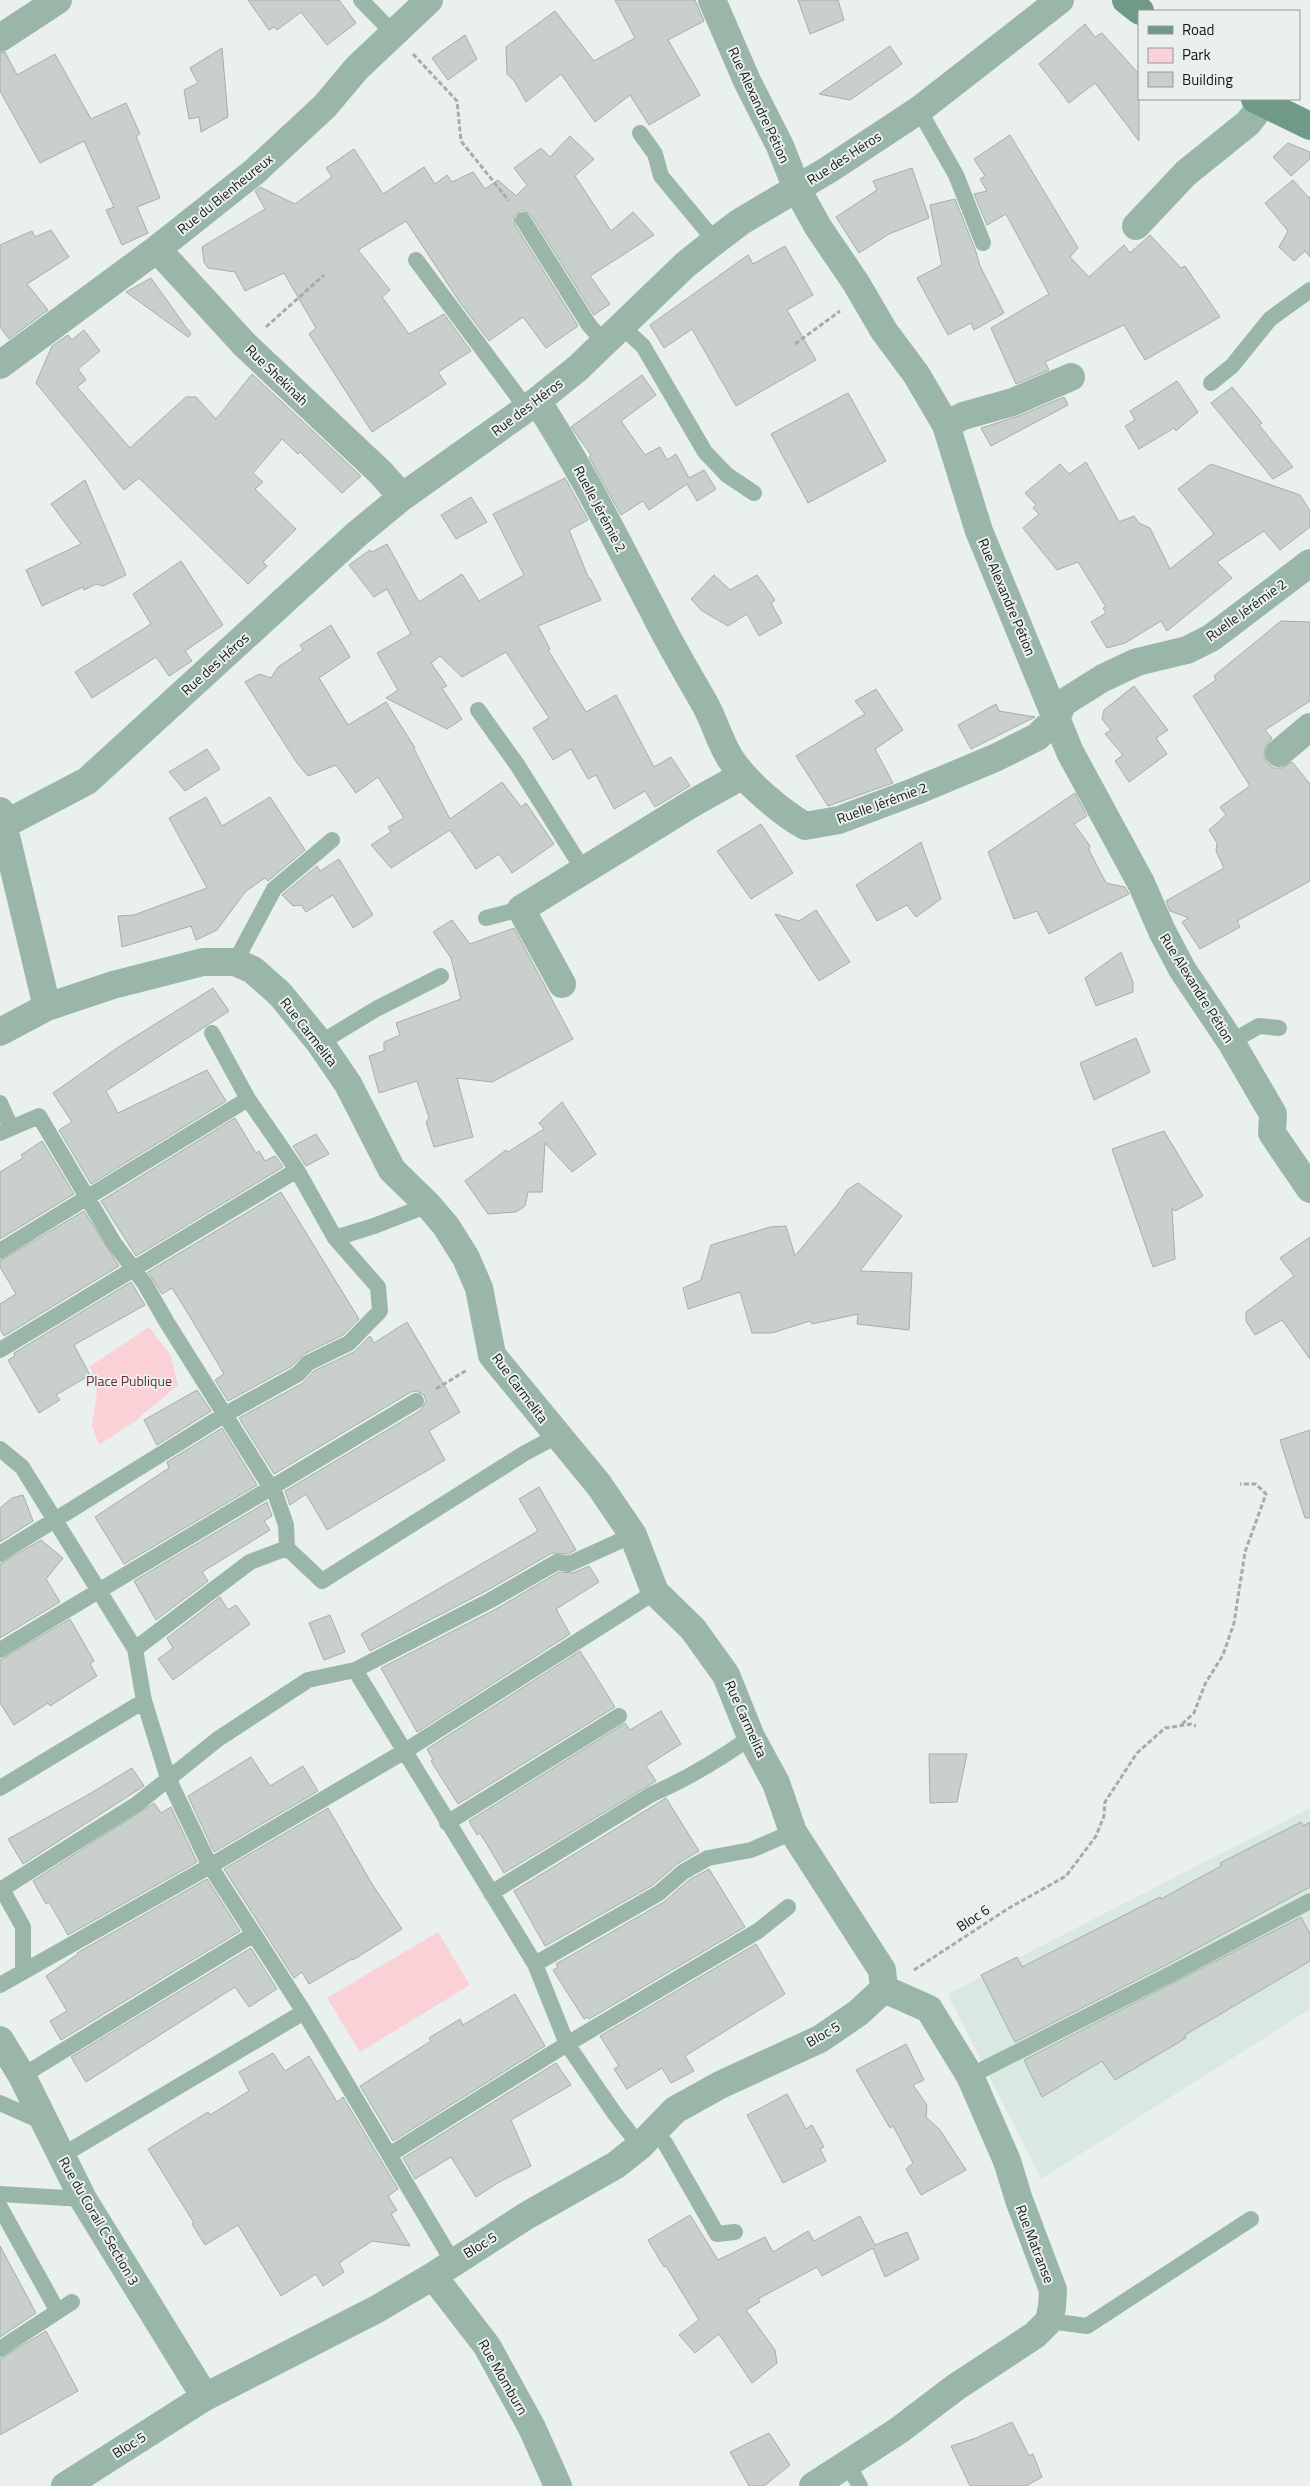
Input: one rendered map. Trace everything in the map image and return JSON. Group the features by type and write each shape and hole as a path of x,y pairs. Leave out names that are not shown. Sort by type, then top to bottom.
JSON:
{"street":[{"path":"0,38 58,0"},
{"name":"Rue du Bienheureux","path":"0,365 157,249 254,172 299,132 325,106 357,68 429,0"},
{"name":"Rue Alexandre Pétion","path":"712,0 747,81 780,146 797,189 818,227 946,425 979,531 1034,659 1070,752 1141,883 1162,932 1182,969 1231,1042 1273,1114 1272,1133 1310,1189"},
{"name":"Rue des Héros","path":"2,818 87,781 357,534 402,497 532,405 578,368 684,265 740,222 797,189 919,110 1060,0"},
{"path":"1126,0 1139,10"},
{"path":"1136,226 1186,173 1248,123 1259,102 1310,126"},
{"name":"Rue Shekinah","path":"157,249 245,345 374,467 402,497"},
{"path":"946,425 963,416 1013,402 1071,377"},
{"name":"Ruelle Jérémie 2","path":"532,405 598,504 653,611 711,714 730,757 743,775 781,810 805,826 839,820 995,758 1037,737 1056,719 1064,703 1103,678 1137,662 1186,650 1211,638 1310,563"},
{"path":"1279,753 1310,727"},
{"path":"562,984 521,909 693,803 743,775"},
{"path":"2,818 47,1008"},
{"name":"Rue Carmelita","path":"0,1032 47,1008 113,985 203,962 236,962 253,970 280,994 320,1043 348,1084 392,1170 428,1205 446,1226 466,1258 479,1288 492,1355 599,1485 633,1535 655,1592 693,1629 726,1675 751,1737 776,1783 793,1832 882,1970 884,1989"},
{"name":"Rue Matranse","path":"884,1989 929,2009 970,2076 1007,2160 1019,2200 1053,2290 1049,2321"},
{"name":"Bloc 5","path":"65,2486 205,2397 377,2310 526,2216 610,2169 647,2139 676,2110 713,2089 820,2039 858,2013 884,1989"},
{"name":"Rue du Corail C Section 3","path":"0,2040 22,2076 83,2199 205,2397"},
{"name":"Rue Momburn","path":"443,2269 532,2428 558,2486"},
{"path":"813,2486 854,2476 898,2431 956,2386 1035,2336 1049,2321"}],"lane":[{"path":"361,0 393,33"},
{"path":"919,110 956,175 983,243"},
{"path":"640,133 656,154 661,176 715,241"},
{"path":"523,220 589,325 643,346 705,452 727,475 754,493"},
{"path":"416,260 532,405"},
{"path":"1212,383 1232,366 1250,341 1270,319 1310,290"},
{"path":"478,710 518,766 584,871"},
{"path":"236,962 274,889 332,840"},
{"path":"486,918 521,909"},
{"path":"320,1043 376,1009 441,976"},
{"path":"1231,1042 1258,1026 1279,1028"},
{"path":"0,1554 224,1415 298,1374 308,1362 349,1342 380,1310 378,1287 336,1238 297,1170 248,1099 212,1033"},
{"path":"0,1251 248,1099"},
{"path":"0,1103 6,1130 39,1116 114,1244 134,1267 224,1415 276,1496 286,1525 287,1548 322,1581 525,1453 557,1436"},
{"path":"0,1350 134,1267 297,1170"},
{"path":"336,1238 374,1226 428,1205"},
{"path":"0,1650 416,1401"},
{"path":"0,1449 22,1467 135,1649 144,1701 168,1778 210,1866 304,2012 389,2155 443,2269"},
{"path":"23,1970 23,1926 2,1889 136,1804 218,1739 308,1680 354,1670 491,1600 557,1562 568,1564 633,1535"},
{"path":"135,1649 250,1562 287,1548"},
{"path":"0,1985 23,1970 210,1866 405,1751 655,1592"},
{"path":"354,1670 534,1964 568,2044 615,2114 647,2139 665,2142 716,2234 735,2232"},
{"path":"0,1788 144,1701"},
{"path":"447,1823 619,1716"},
{"path":"491,1893 652,1794 719,1759 751,1737"},
{"path":"534,1964 659,1893 683,1872 708,1858 751,1850 793,1832"},
{"path":"970,2076 1310,1901"},
{"path":"389,2155 568,2044 758,1931 788,1907"},
{"path":"22,2076 254,1934"},
{"path":"61,2156 304,2012"},
{"path":"0,2104 45,2123"},
{"path":"0,2194 83,2199"},
{"path":"0,2207 57,2310"},
{"path":"1049,2321 1087,2326 1252,2219"},
{"path":"0,2349 57,2310 72,2302"}],"path":[{"path":"393,33 457,101 461,141 523,220"},
{"path":"245,345 324,275"},
{"path":"795,344 863,294"},
{"path":"416,1401 492,1355"},
{"path":"1181,1725 1194,1712 1205,1684 1223,1655 1234,1623 1245,1552 1266,1494 1256,1484 1240,1484"},
{"path":"1181,1725 1196,1726"},
{"name":"Bloc 6","path":"884,1989 1009,1908 1066,1876 1096,1836 1105,1802 1137,1754 1165,1728 1181,1725"}],"shaded area":[{"path":"1310,1808 1310,2009 1041,2179 948,1994"}],"green space":[{"name":"Place Publique","path":"149,1327 171,1356 178,1385 134,1422 99,1445 92,1425 97,1393 90,1366"},
{"path":"438,1932 470,1985 360,2052 327,1998"}],"building":[{"path":"248,0 339,0 356,23 327,45 301,12 277,30 274,27 269,30"},
{"path":"615,0 695,0 704,21 668,40 700,95 649,125 630,95 595,122 561,74 526,102 515,82 507,74 506,47 555,11 594,61 635,38"},
{"path":"798,0 838,0 844,20 810,34"},
{"path":"1085,24 1095,37 1102,33 1138,73 1139,141 1095,83 1069,103 1039,64"},
{"path":"465,35 477,59 448,80 432,58"},
{"path":"890,46 902,64 850,100 819,94"},
{"path":"222,48 228,117 201,132 199,117 189,119 184,90 198,83 190,68"},
{"path":"5,52 17,75 55,54 91,119 126,103 140,134 136,136 160,198 137,207 148,233 122,245 106,210 114,207 84,141 40,163 0,91 0,53"},
{"path":"1010,135 1078,248 1070,257 1089,277 1124,245 1130,253 1150,235 1181,268 1185,266 1220,317 1145,360 1124,325 1045,362 1049,370 1016,384 991,328 1049,294 1006,214 987,225 974,194 987,191 980,179 985,176 974,159"},
{"path":"570,136 594,159 575,176 611,231 633,212 654,235 590,276 610,304 594,315 531,215 522,210 514,216 515,225 578,326 546,348 523,317 489,341 461,304 406,221 358,250 390,290 382,297 409,334 444,314 471,351 438,372 446,384 372,432 309,334 316,328 284,273 245,291 235,272 208,268 204,262 202,247 265,209 255,191 260,187 295,204 332,177 326,168 354,149 383,194 424,167 435,184 447,175 452,182 473,172 485,189 498,180 516,196 527,185 514,168 541,148 550,157"},
{"path":"1288,143 1310,152 1310,159 1291,176 1273,157"},
{"path":"912,168 929,218 889,234 859,253 836,217 877,190 873,181"},
{"path":"1293,180 1309,198 1310,196 1310,257 1305,251 1294,261 1279,247 1288,231 1265,203"},
{"path":"955,199 980,266 1004,313 974,330 971,323 948,335 917,278 942,265 930,205"},
{"path":"51,230 69,257 27,284 48,310 9,339 0,327 0,245 32,231 35,237"},
{"path":"785,246 813,295 787,310 816,360 736,406 692,329 664,348 650,325 748,255 753,264"},
{"path":"151,278 191,334 188,337 126,292"},
{"path":"84,330 100,351 78,369 86,380 77,387 130,448 186,397 196,397 216,419 252,374 361,476 342,493 300,452 298,454 282,439 253,473 263,482 255,489 296,529 263,562 267,566 248,584 139,478 124,490 36,383 52,346 68,335 72,340"},
{"path":"642,375 656,395 621,421 645,455 660,447 667,460 676,454 689,478 704,470 716,489 697,501 687,484 649,510 643,501 621,515 589,457 591,455 571,427"},
{"path":"1177,381 1198,412 1176,431 1174,428 1139,449 1125,426 1135,420 1130,411"},
{"path":"1232,387 1262,423 1259,425 1293,467 1273,479 1211,403"},
{"path":"848,393 886,461 808,503 771,434"},
{"path":"1064,397 1068,405 991,446 981,428 1019,416"},
{"path":"1086,462 1119,522 1134,516 1139,523 1150,528 1170,569 1214,534 1178,489 1211,464 1300,495 1310,511 1310,527 1280,550 1264,531 1217,562 1232,578 1167,631 1161,621 1125,643 1107,648 1091,622 1106,613 1103,608 1106,607 1078,562 1057,570 1023,528 1039,514 1033,508 1036,505 1025,493 1060,464 1069,474"},
{"path":"565,478 588,520 569,530 589,579 601,600 538,626 550,649 548,650 586,712 616,695 654,767 671,757 690,786 655,807 645,791 614,809 596,775 588,779 571,749 553,760 533,728 549,718 506,652 462,677 440,656 431,663 447,686 442,688 462,719 447,729 386,698 398,690 377,653 411,634 387,589 374,597 349,565 370,550 372,552 387,544 419,602 462,574 479,601 524,575 493,514"},
{"path":"85,480 126,575 103,586 96,584 84,590 83,587 42,606 26,570 81,544 51,504"},
{"path":"471,497 487,522 456,539 441,515"},
{"path":"181,561 223,625 185,651 192,661 169,676 156,657 92,698 75,672 151,624 133,594"},
{"path":"714,575 730,590 757,575 775,600 771,603 782,623 759,636 747,614 728,626 701,610 691,599"},
{"path":"1281,621 1310,622 1310,701 1265,730 1272,738 1265,747 1264,755 1267,763 1274,768 1282,768 1292,762 1310,784 1310,881 1237,921 1240,927 1200,949 1182,922 1189,918 1170,911 1166,901 1224,868 1216,851 1217,843 1209,830 1226,815 1220,807 1250,786 1193,696 1216,680 1214,676"},
{"path":"331,625 350,657 319,678 348,725 386,702 415,748 450,819 502,782 521,807 526,803 554,844 512,873 499,854 476,869 450,830 391,868 371,845 391,832 388,827 404,818 378,777 356,793 336,765 308,776 297,763 245,682 259,674 271,678 278,667 303,650 300,645"},
{"path":"1134,686 1168,730 1156,738 1167,754 1129,782 1115,761 1123,755 1105,734 1111,730 1102,719 1104,710"},
{"path":"876,689 903,730 875,749 893,783 828,806 796,756 865,714 855,701"},
{"path":"996,704 999,711 1035,717 971,749 958,725"},
{"path":"207,749 220,769 185,791 169,772"},
{"path":"1075,793 1087,816 1074,824 1090,846 1089,850 1106,883 1125,887 1129,894 1049,934 1037,911 1014,919 988,852"},
{"path":"206,797 222,826 270,797 305,850 268,881 265,878 246,891 217,930 196,940 191,926 122,947 118,916 134,915 207,888 169,818"},
{"path":"761,824 793,873 751,899 717,851"},
{"path":"921,842 941,899 916,917 907,905 877,921 856,885"},
{"path":"339,859 373,915 353,928 333,895 306,912 301,905 293,906 282,895 317,866 320,871"},
{"path":"816,910 850,962 819,981 775,914 799,921"},
{"path":"452,920 470,944 514,928 573,1039 492,1082 457,1078 473,1137 434,1147 426,1122 429,1118 417,1081 379,1093 369,1056 384,1051 384,1042 400,1035 396,1023 461,999 451,958 433,932"},
{"path":"1121,952 1133,982 1133,992 1096,1006 1085,978"},
{"path":"213,988 229,1011 106,1091 118,1113 207,1070 226,1101 91,1184 59,1130 72,1122 53,1093 120,1046"},
{"path":"1136,1038 1150,1072 1094,1100 1080,1063"},
{"path":"562,1102 596,1154 572,1172 545,1143 542,1192 528,1192 525,1206 516,1212 488,1214 465,1181 506,1150 508,1152 544,1129 539,1123"},
{"path":"235,1118 256,1153 259,1151 265,1161 275,1156 283,1167 136,1256 101,1201"},
{"path":"1164,1131 1203,1196 1175,1211 1172,1208 1175,1259 1153,1267 1112,1149"},
{"path":"316,1134 329,1154 306,1166 293,1146"},
{"path":"42,1141 74,1194 0,1239 0,1172 23,1158 21,1155"},
{"path":"858,1183 902,1216 860,1271 912,1273 909,1330 857,1324 858,1314 812,1324 810,1321 772,1333 752,1333 740,1292 688,1309 683,1288 701,1280 711,1245 770,1227 786,1226 795,1256 838,1204 847,1190"},
{"path":"281,1192 359,1319 343,1335 304,1354 292,1366 228,1401 215,1380 224,1374 189,1315 172,1288 162,1294 148,1272"},
{"path":"84,1211 119,1266 4,1336 0,1329 0,1304 16,1294 0,1267 0,1261"},
{"path":"1310,1237 1310,1359 1282,1320 1255,1335 1246,1321 1246,1312 1294,1276 1280,1258"},
{"path":"131,1282 145,1305 74,1345 90,1375 56,1395 60,1400 39,1413 8,1360 15,1356 14,1353"},
{"path":"407,1322 460,1412 429,1431 445,1460 327,1530 306,1494 290,1505 285,1491 421,1410 426,1401 424,1395 416,1391 411,1392 274,1474 239,1418 303,1383 314,1371 354,1352 370,1336 374,1343"},
{"path":"197,1390 211,1411 157,1445 144,1420"},
{"path":"222,1428 257,1485 124,1564 95,1517 169,1468 167,1462"},
{"path":"1310,1430 1310,1518 1305,1518 1280,1440"},
{"path":"539,1487 576,1550 568,1554 552,1553 486,1591 370,1651 361,1634 538,1531 519,1499"},
{"path":"23,1495 33,1521 0,1542 0,1508 12,1498"},
{"path":"267,1502 272,1516 264,1521 270,1530 202,1572 208,1581 156,1620 134,1581"},
{"path":"41,1540 63,1558 46,1579 60,1602 0,1638 0,1564"},
{"path":"589,1566 599,1582 556,1609 570,1634 417,1732 381,1668 496,1609 559,1572 573,1573"},
{"path":"220,1597 228,1610 236,1605 250,1624 173,1680 158,1659 173,1648 167,1638"},
{"path":"330,1615 345,1652 324,1660 309,1623"},
{"path":"70,1619 94,1661 90,1664 97,1676 50,1706 48,1703 14,1725 0,1703 0,1660"},
{"path":"580,1651 615,1707 458,1804 431,1761 433,1760 427,1749"},
{"path":"661,1711 681,1744 646,1766 656,1781 504,1873 480,1833 477,1835 469,1821 625,1723 630,1730"},
{"path":"929,1754 967,1754 957,1802 930,1803"},
{"path":"251,1757 270,1786 303,1766 318,1791 214,1852 188,1796"},
{"path":"132,1768 144,1786 23,1864 8,1839"},
{"path":"666,1798 699,1851 677,1864 653,1885 545,1946 514,1891"},
{"path":"154,1803 161,1813 171,1807 197,1862 68,1935 49,1902 46,1904 33,1881"},
{"path":"328,1808 372,1884 402,1929 353,1960 309,1984 302,1972 294,1978 224,1869"},
{"path":"1301,1822 1303,1826 1310,1822 1310,1887 1170,1963 1015,2042 981,1975 1017,1957 1022,1967 1160,1897 1161,1899 1221,1866 1220,1863"},
{"path":"709,1869 745,1927 589,2019 588,2017 584,2019 553,1970 558,1967 556,1964 664,1902 689,1880"},
{"path":"207,1879 240,1931 61,2040 50,2021 67,2011 46,1976 77,1953"},
{"path":"1301,1917 1310,1934 1310,1961 1185,2035 1186,2038 1115,2080 1102,2061 1042,2097 1024,2060"},
{"path":"756,1944 785,1994 685,2056 694,2071 671,2083 662,2068 627,2089 614,2069 619,2066 600,2036"},
{"path":"251,1948 277,1989 249,2007 235,1987 86,2082 71,2057"},
{"path":"515,1994 545,2046 393,2141 360,2086 431,2041 429,2038 460,2019 463,2025"},
{"path":"906,2044 924,2080 913,2085 927,2105 926,2117 940,2130 966,2170 921,2195 906,2169 913,2163 893,2126 890,2128 856,2070"},
{"path":"273,2053 285,2071 309,2056 337,2102 343,2097 398,2189 388,2196 397,2210 391,2214 410,2246 372,2241 339,2263 344,2272 323,2286 316,2274 281,2296 238,2225 205,2245 192,2224 194,2223 148,2149 208,2112 210,2115 249,2091 239,2072"},
{"path":"556,2063 571,2085 511,2120 531,2166 501,2181 476,2197 451,2157 415,2179 403,2158"},
{"path":"787,2094 806,2129 812,2125 824,2147 820,2149 826,2161 783,2183 747,2115"},
{"path":"690,2215 718,2260 765,2237 773,2252 808,2231 814,2241 860,2216 875,2245 907,2232 919,2259 885,2277 873,2248 822,2276 817,2267 758,2299 760,2302 746,2310 775,2350 777,2363 752,2383 719,2334 695,2353 679,2335 699,2320 648,2240"},
{"path":"0,2246 36,2313 0,2337"},
{"path":"46,2331 78,2391 0,2435 0,2359"},
{"path":"1012,2422 1029,2456 1033,2454 1042,2477 1026,2486 970,2486 951,2446 976,2438"},
{"path":"769,2433 790,2465 764,2486 749,2486 730,2452"}]}
